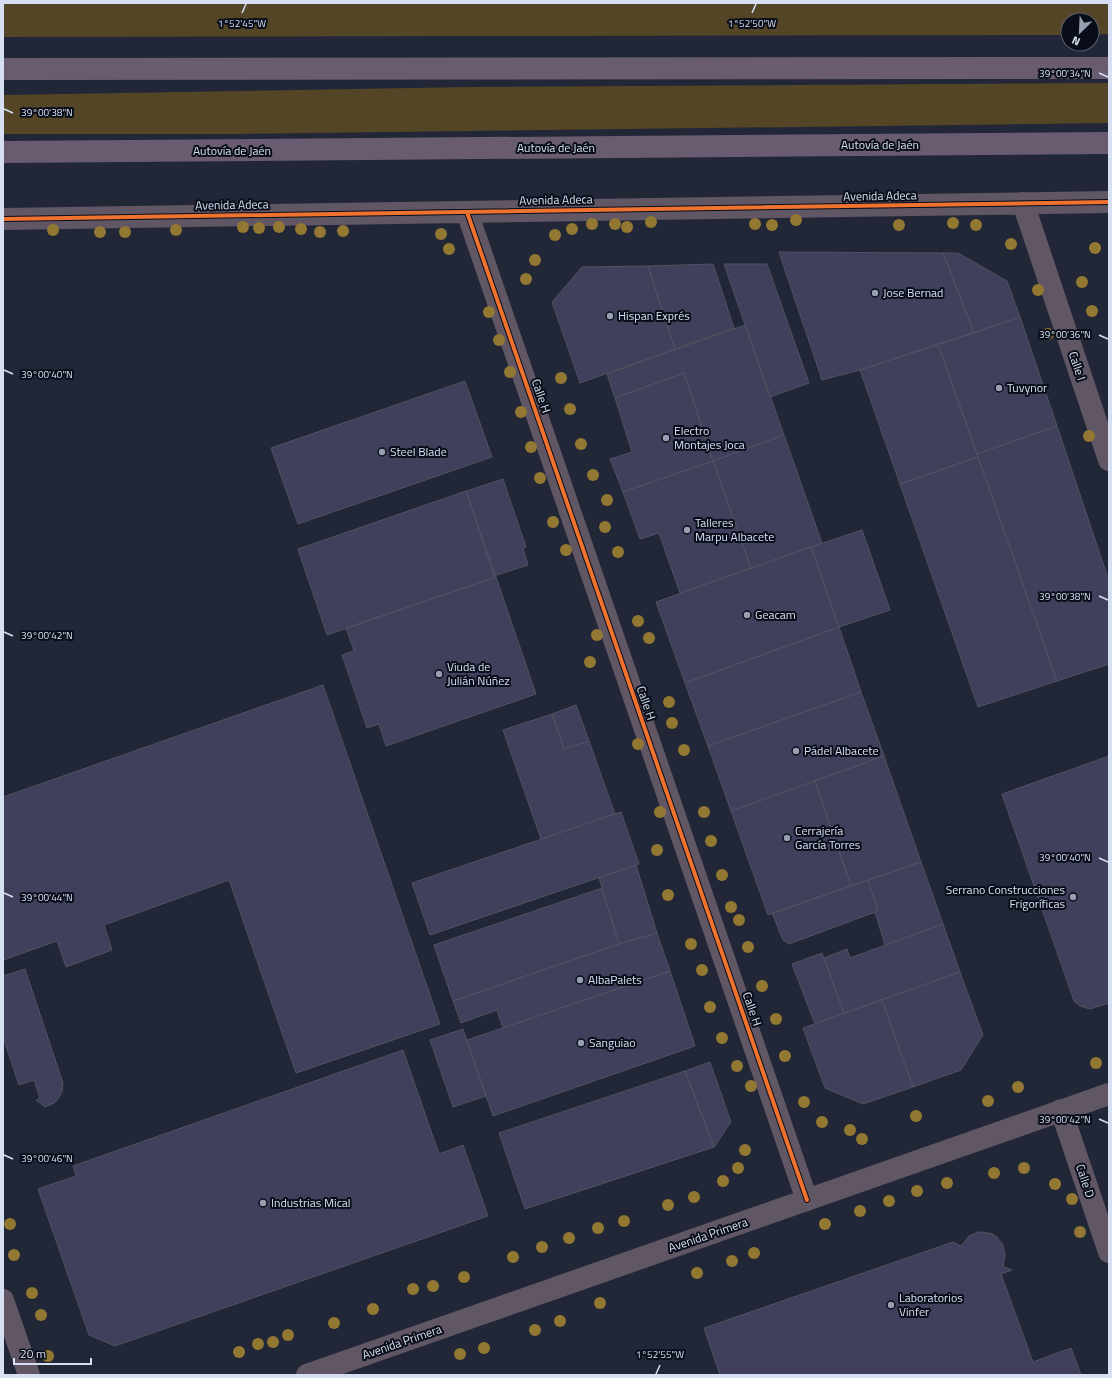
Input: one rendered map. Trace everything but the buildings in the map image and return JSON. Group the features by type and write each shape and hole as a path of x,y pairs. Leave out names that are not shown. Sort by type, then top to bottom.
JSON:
{"highway":[{"path":"3,69 1109,68"},
{"name":"Autovía de Jaén","path":"3,152 1109,143"}],"street":[{"name":"Avenida Adeca","path":"3,218 1109,202"},
{"name":"Calle I","path":"1023,203 1109,460"},
{"name":"Calle H","path":"467,212 807,1200"},
{"name":"Avenida Primera","path":"307,1375 1109,1094"},
{"name":"Calle D","path":"1061,1110 1109,1252"},
{"path":"3,1300 29,1375"}],"shaded area":[{"path":"3,3 1109,3 1109,34 1100,35 1100,12 1060,12 1060,35 3,37"},
{"path":"1109,83 1109,123 239,134 3,134 3,95 469,87"}],"cycle path":[{"path":"3,219 1109,202"},
{"path":"467,212 807,1200"}],"place":[{"name":"Jose Bernad","path":"875,293"},
{"name":"Hispan Exprés","path":"610,316"},
{"name":"Tuvynor","path":"999,388"},
{"name":"Electro Montajes Joca","path":"666,438"},
{"name":"Steel Blade","path":"382,452"},
{"name":"Talleres Marpu Albacete","path":"687,530"},
{"name":"Geacam","path":"747,615"},
{"name":"Viuda de Julián Núñez","path":"439,674"},
{"name":"Pádel Albacete","path":"796,751"},
{"name":"Cerrajería García Torres","path":"787,838"},
{"name":"Serrano Construcciones Frigoríficas","path":"1073,897"},
{"name":"AlbaPalets","path":"580,980"},
{"name":"Sanguiao","path":"581,1043"},
{"name":"Industrias Mical","path":"263,1203"},
{"name":"Laboratorios Vinfer","path":"891,1305"}]}
